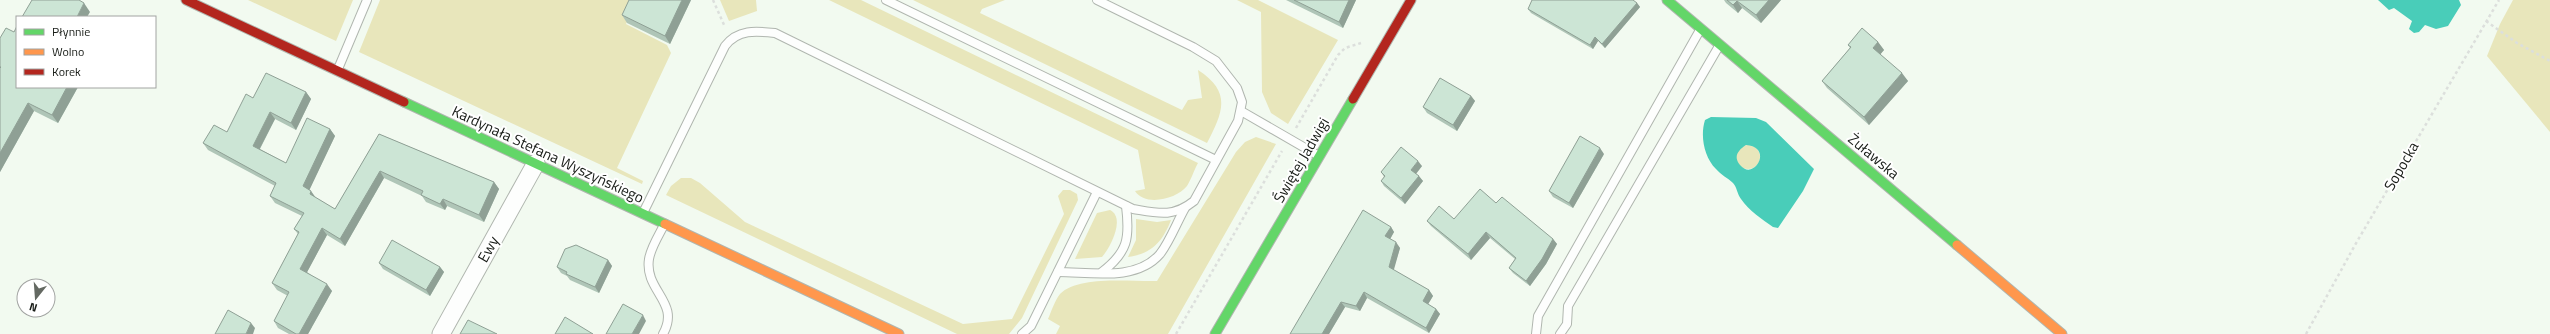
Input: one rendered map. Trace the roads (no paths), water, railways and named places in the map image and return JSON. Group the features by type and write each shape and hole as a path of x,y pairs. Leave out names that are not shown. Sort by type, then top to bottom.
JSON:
{"street":[{"name":"Kardynała Stefana Wyszyńskiego","path":"186,0 899,334"},
{"name":"Świętej Jadwigi","path":"1215,334 1411,0"},
{"name":"Żuławska","path":"1667,0 2062,334"},
{"name":"Ewy","path":"441,334 536,163"}],"lane":[{"path":"337,71 367,0"},
{"path":"886,0 1216,160"},
{"path":"643,214 725,46 730,38 746,32 776,33 1126,206 1165,214 1185,208 1194,201 1241,111 1242,102 1237,88 1216,61 1097,0"},
{"path":"1536,334 1538,316 1701,28"},
{"path":"1560,334 1567,324 1568,306 1720,44"},
{"path":"1241,111 1320,156"},
{"path":"1022,334 1032,330 1096,192"},
{"path":"1102,272 1118,260 1124,250 1128,237 1126,206"},
{"path":"1058,272 1130,273 1144,266 1160,254 1185,208"},
{"path":"663,334 668,324 670,312 650,276 648,260 664,224"}],"water":[{"path":"2378,0 2459,0 2461,5 2448,26 2436,29 2425,25 2419,32 2414,33 2409,29 2412,21 2394,8 2389,10"},
{"path":"1711,117 1756,118 1766,122 1814,169 1803,191 1778,228 1773,227 1748,207 1740,197 1733,183 1720,173 1712,164 1704,146 1703,133 1705,120","holes":["1746,145 1754,147 1759,151 1759,162 1755,167 1745,169 1738,162 1737,154"]}]}
